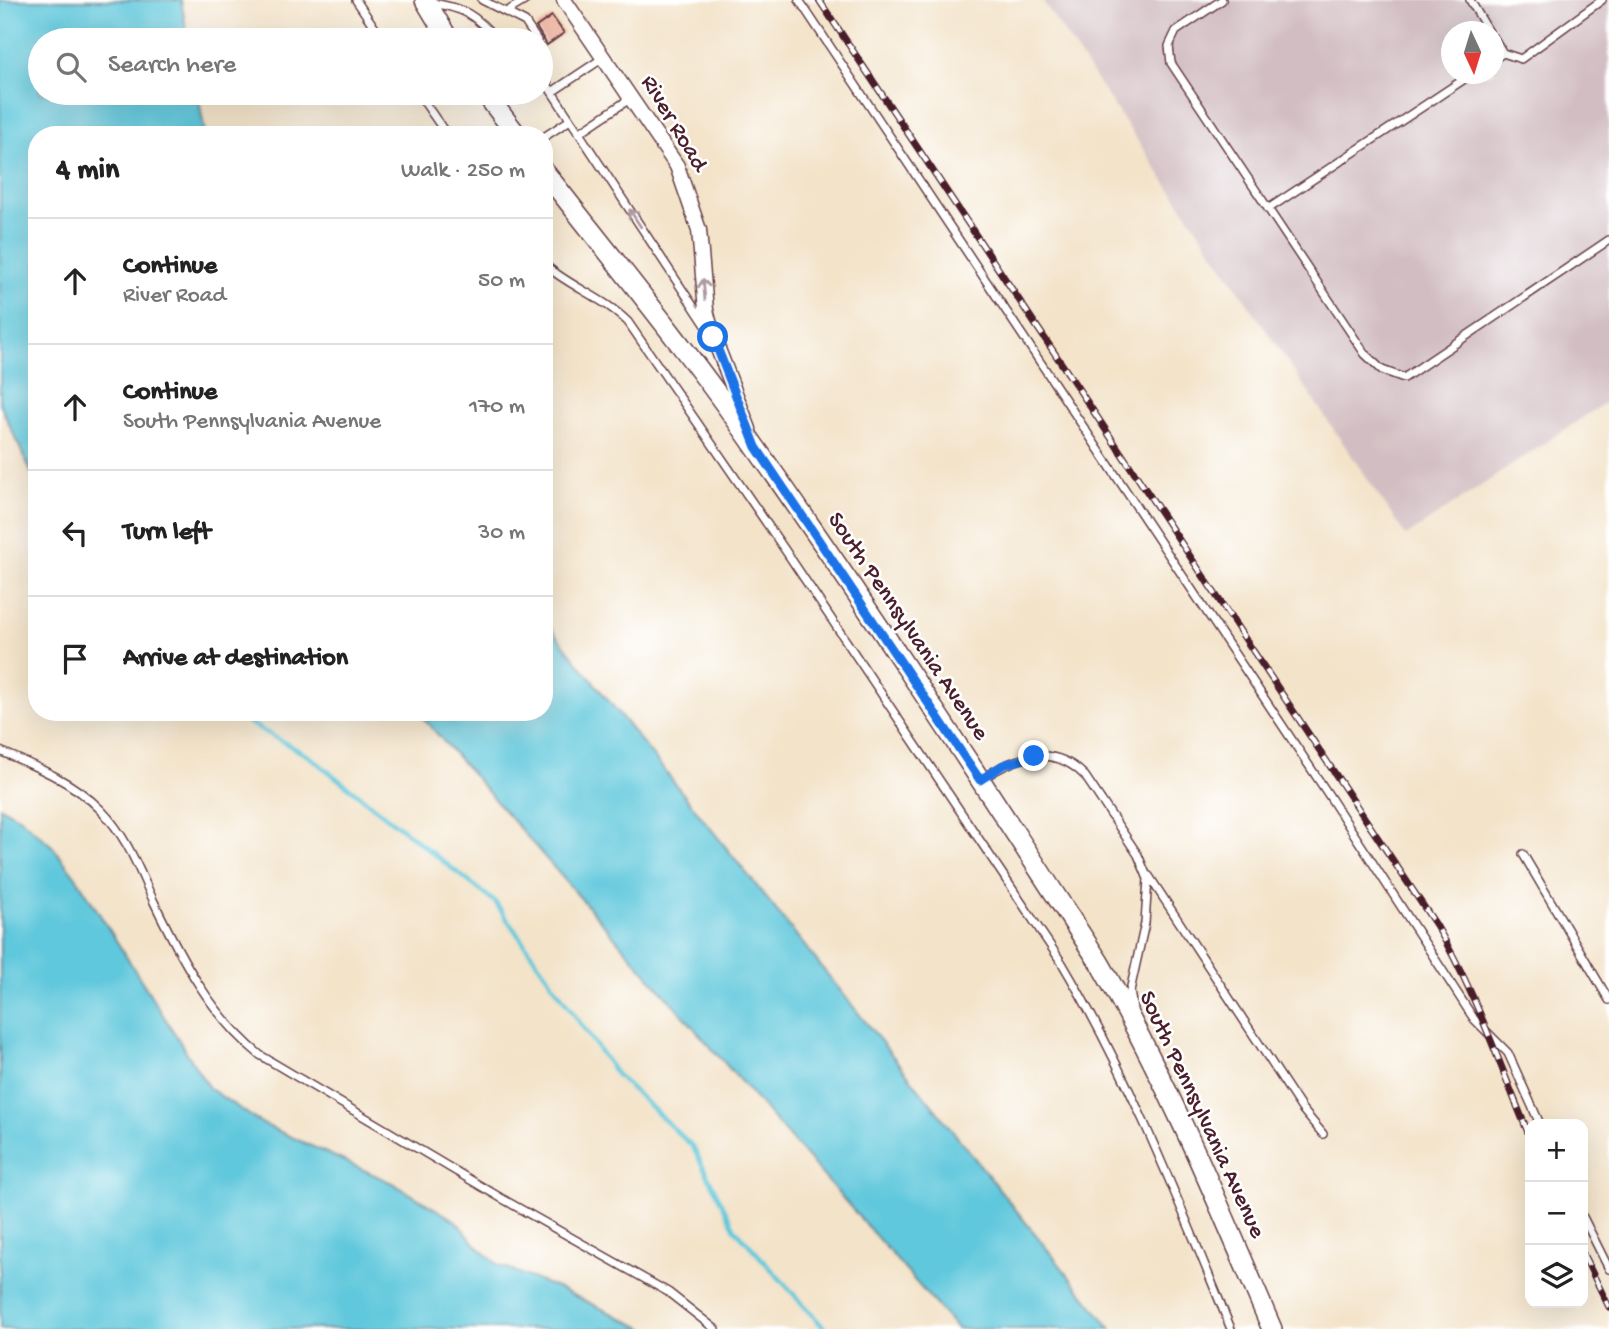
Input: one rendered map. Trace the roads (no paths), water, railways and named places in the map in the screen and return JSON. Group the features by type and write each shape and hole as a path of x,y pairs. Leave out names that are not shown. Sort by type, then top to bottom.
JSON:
{"street":[{"name":"River Road","path":"564,0 677,166 699,230 706,310 713,337 756,447"},
{"path":"426,1 442,28"},
{"path":"494,105 510,126"},
{"name":"South Pennsylvania Avenue","path":"553,182 692,359 756,447 1099,962 1175,1106 1272,1329"}],"lane":[{"path":"356,0 375,28"},
{"path":"482,0 525,22 529,28"},
{"path":"506,12 526,0"},
{"path":"799,0 1321,783 1469,1010 1483,1030 1508,1053 1538,1119"},
{"path":"1222,0 1176,31 1169,46 1171,63 1365,354 1382,370 1404,378 1609,240"},
{"path":"1469,0 1482,21"},
{"path":"1504,53 1521,59 1602,0"},
{"path":"426,1 454,6 467,12 486,28"},
{"path":"553,83 604,57"},
{"path":"1268,209 1457,84"},
{"path":"553,95 713,337"},
{"path":"579,133 632,98"},
{"path":"426,105 441,126"},
{"path":"553,131 570,120"},
{"path":"553,270 602,300 628,322 785,550 1062,963 1119,1066 1231,1329"},
{"path":"0,751 60,779 101,810 134,854 164,921 199,985 242,1040 293,1076 668,1292 715,1329"},
{"path":"980,780 1003,765 1025,757 1055,757 1076,766 1130,844 1144,870 1302,1109 1322,1134"},
{"path":"1523,854 1609,1000"},
{"path":"1144,870 1148,898 1130,991 1144,1043"},
{"path":"1588,1227 1609,1269"}],"water":[{"path":"0,0 181,0 186,28 28,28 28,105 200,105 204,126 28,126 28,465 0,404"},
{"path":"553,631 1111,1329 957,1329 426,721 553,721"},
{"path":"0,807 20,818 53,847 78,880 209,1088 263,1124 392,1183 456,1221 476,1245 498,1265 562,1290 645,1329 0,1329"}],"waterway":[{"path":"246,721 310,757 495,902 616,1074 693,1147 735,1229 825,1329"}],"railway":[{"path":"819,0 1436,925 1463,976 1525,1125"},
{"path":"1588,1264 1609,1307"}]}
